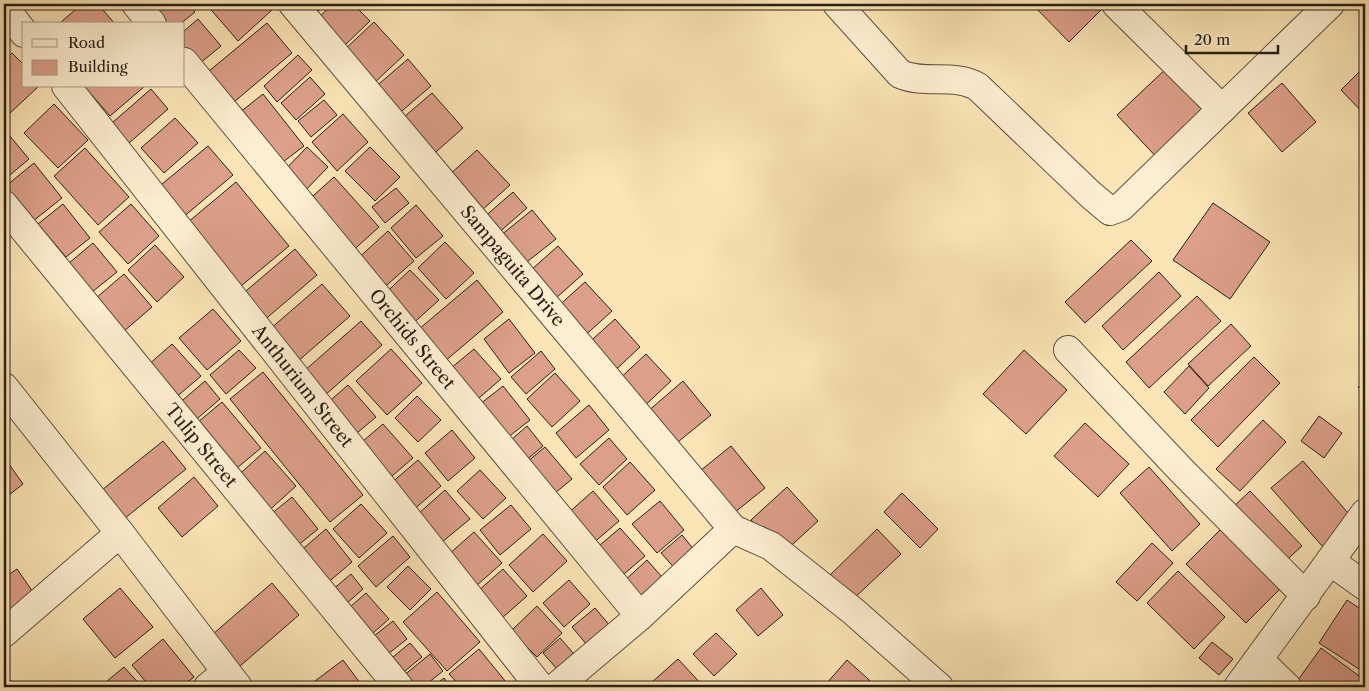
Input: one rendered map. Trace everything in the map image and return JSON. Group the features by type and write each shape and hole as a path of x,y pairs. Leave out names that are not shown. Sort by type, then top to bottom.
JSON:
{"street":[{"path":"136,4 150,22"},
{"name":"Sampaguita Drive","path":"293,4 733,529"},
{"path":"837,4 900,74 912,79 967,80 978,87 1110,211 1121,207 1330,4"},
{"path":"1116,4 1222,109"},
{"path":"4,8 22,30"},
{"name":"Orchids Street","path":"185,63 640,616"},
{"name":"Anthurium Street","path":"68,88 540,687"},
{"name":"Tulip Street","path":"4,205 399,687"},
{"path":"1068,350 1181,470 1306,596"},
{"path":"4,387 120,533 224,682"},
{"path":"1238,687 1365,513"},
{"path":"556,687 640,616 733,529 771,546 853,611 939,687"},
{"path":"4,633 120,533"},
{"path":"1330,561 1365,586"},
{"path":"1259,660 1287,687"}],"building":[{"path":"82,4 98,4 113,22 61,22"},
{"path":"145,4 188,4 195,12 182,22 155,22"},
{"path":"206,4 266,4 272,10 238,41"},
{"path":"298,4 326,4 310,18"},
{"path":"333,4 353,4 370,21 344,46 318,18"},
{"path":"1032,4 1102,4 1105,6 1069,42"},
{"path":"198,19 221,46 193,69 185,60 185,30"},
{"path":"374,22 404,55 372,85 342,52"},
{"path":"267,23 292,53 228,107 203,76"},
{"path":"12,53 22,63 22,88 37,88 9,114 4,109 4,61"},
{"path":"298,55 312,70 277,102 264,86"},
{"path":"408,59 431,86 396,116 373,89"},
{"path":"1169,66 1214,115 1162,163 1117,115"},
{"path":"1365,66 1365,115 1341,90"},
{"path":"310,77 325,94 296,120 281,103"},
{"path":"1282,83 1316,122 1282,152 1248,113"},
{"path":"86,88 143,88 110,116"},
{"path":"151,89 168,109 129,143 112,123"},
{"path":"432,93 463,128 428,159 397,123"},
{"path":"263,94 304,146 275,168 234,117"},
{"path":"324,100 337,115 311,137 298,121"},
{"path":"54,104 88,140 58,168 24,133"},
{"path":"343,114 368,142 337,171 312,142"},
{"path":"175,118 198,143 164,173 141,148"},
{"path":"4,129 29,159 4,180"},
{"path":"208,146 233,175 181,219 156,189"},
{"path":"307,147 328,167 301,195 280,175"},
{"path":"370,147 400,177 375,201 345,171"},
{"path":"85,148 129,197 98,225 54,176"},
{"path":"477,150 510,185 481,211 449,175"},
{"path":"34,163 62,198 33,221 6,186"},
{"path":"334,177 379,227 348,255 303,205"},
{"path":"236,182 289,246 241,286 187,223"},
{"path":"396,188 409,203 385,223 372,207"},
{"path":"513,192 527,208 496,235 482,219"},
{"path":"1213,203 1270,242 1230,299 1173,260"},
{"path":"63,204 90,238 66,257 38,224"},
{"path":"131,204 159,236 128,264 99,232"},
{"path":"416,205 443,236 416,258 391,228"},
{"path":"532,210 556,239 523,265 500,236"},
{"path":"388,231 414,261 379,292 353,263"},
{"path":"1131,240 1152,261 1085,323 1065,302"},
{"path":"445,242 474,273 446,299 418,268"},
{"path":"93,243 117,272 92,292 69,263"},
{"path":"155,245 184,277 157,302 128,270"},
{"path":"558,246 583,274 556,298 531,270"},
{"path":"295,249 317,275 261,323 239,297"},
{"path":"410,270 439,300 408,328 380,298"},
{"path":"1159,272 1181,296 1123,350 1102,326"},
{"path":"124,274 152,307 123,332 95,299"},
{"path":"477,280 503,312 438,367 412,335"},
{"path":"585,282 612,311 580,340 554,310"},
{"path":"322,284 350,316 297,362 269,330"},
{"path":"1197,296 1221,321 1149,388 1126,362"},
{"path":"213,309 241,341 207,370 179,338"},
{"path":"509,319 535,353 509,373 484,339"},
{"path":"615,319 640,347 609,376 583,348"},
{"path":"361,321 382,345 324,396 303,372"},
{"path":"1231,324 1251,346 1208,386 1188,364"},
{"path":"172,344 201,376 174,399 147,366"},
{"path":"391,349 422,383 387,415 356,381"},
{"path":"474,349 501,379 472,404 445,373"},
{"path":"239,350 256,368 226,394 210,375"},
{"path":"1024,350 1067,390 1026,434 983,394"},
{"path":"541,351 555,369 526,394 511,377"},
{"path":"646,354 671,381 640,410 615,383"},
{"path":"1254,357 1280,383 1218,447 1191,420"},
{"path":"1189,366 1209,388 1185,414 1164,392"},
{"path":"263,372 363,495 330,522 230,399"},
{"path":"555,373 580,401 552,427 527,399"},
{"path":"1365,380 1365,394 1358,387"},
{"path":"205,381 220,399 191,424 176,406"},
{"path":"683,381 711,415 673,446 646,413"},
{"path":"348,385 376,417 351,438 324,406"},
{"path":"503,386 530,420 502,442 475,408"},
{"path":"417,396 441,420 418,442 395,418"},
{"path":"222,402 261,448 231,473 192,427"},
{"path":"589,405 609,430 576,458 556,433"},
{"path":"1319,416 1342,433 1324,458 1301,441"},
{"path":"1263,420 1286,442 1240,491 1216,469"},
{"path":"1085,423 1129,464 1098,497 1054,456"},
{"path":"383,424 413,458 392,476 362,442"},
{"path":"527,426 543,446 519,466 503,447"},
{"path":"452,430 475,458 448,481 425,453"},
{"path":"609,438 627,459 599,485 580,464"},
{"path":"163,441 186,469 124,519 102,490"},
{"path":"731,446 765,488 729,517 695,475"},
{"path":"545,447 572,479 549,498 522,466"},
{"path":"265,451 296,486 264,515 233,480"},
{"path":"4,457 23,484 4,499"},
{"path":"418,460 441,486 412,511 389,485"},
{"path":"1303,461 1354,520 1323,547 1271,488"},
{"path":"630,462 655,490 627,515 603,487"},
{"path":"1149,467 1200,524 1172,551 1120,493"},
{"path":"480,470 506,498 483,519 457,491"},
{"path":"194,477 218,506 182,537 158,508"},
{"path":"787,487 818,521 782,554 751,520"},
{"path":"445,490 470,519 442,542 418,514"},
{"path":"593,491 619,521 591,545 566,515"},
{"path":"1250,491 1302,546 1282,564 1231,509"},
{"path":"902,493 938,529 920,548 884,512"},
{"path":"292,497 318,529 291,551 265,519"},
{"path":"660,501 684,530 657,553 632,524"},
{"path":"361,504 387,533 359,558 333,529"},
{"path":"511,505 531,529 500,555 480,530"},
{"path":"620,528 645,556 617,580 593,551"},
{"path":"326,529 352,562 325,585 298,553"},
{"path":"877,529 901,554 848,604 825,580"},
{"path":"1221,529 1281,588 1246,623 1186,564"},
{"path":"474,532 502,563 476,586 448,555"},
{"path":"543,534 567,561 533,592 509,565"},
{"path":"682,535 700,557 680,574 661,553"},
{"path":"393,536 410,557 376,587 358,566"},
{"path":"1152,543 1173,563 1137,601 1116,582"},
{"path":"647,560 669,585 644,608 622,583"},
{"path":"408,566 431,589 410,610 387,587"},
{"path":"17,569 35,595 4,616 4,578"},
{"path":"503,569 527,596 502,618 478,591"},
{"path":"1178,571 1225,617 1194,649 1147,603"},
{"path":"351,574 363,589 338,611 325,596"},
{"path":"569,580 590,604 564,627 543,603"},
{"path":"272,583 299,615 240,666 213,634"},
{"path":"120,588 153,627 115,658 83,619"},
{"path":"761,588 783,615 758,636 736,610"},
{"path":"437,592 480,642 447,671 403,622"},
{"path":"366,593 389,619 365,640 343,613"},
{"path":"1347,600 1365,612 1365,673 1319,643"},
{"path":"537,606 562,633 537,657 511,631"},
{"path":"595,608 616,633 593,652 572,627"},
{"path":"393,621 407,639 378,662 364,644"},
{"path":"716,633 737,654 714,676 693,654"},
{"path":"560,638 581,662 564,677 543,653"},
{"path":"163,639 194,677 181,687 150,687 132,665"},
{"path":"1212,642 1233,659 1219,675 1199,658"},
{"path":"410,643 422,657 394,680 382,666"},
{"path":"1321,648 1362,678 1356,687 1293,687"},
{"path":"479,649 506,682 500,687 461,687 449,674"},
{"path":"430,654 443,671 423,687 402,687 397,681"},
{"path":"678,659 704,687 655,687 651,683"},
{"path":"343,660 363,687 307,687"},
{"path":"847,660 877,687 829,687 826,684"},
{"path":"124,667 142,687 100,687"},
{"path":"5,674 16,687 4,687"},
{"path":"444,678 451,687 432,687"}]}
